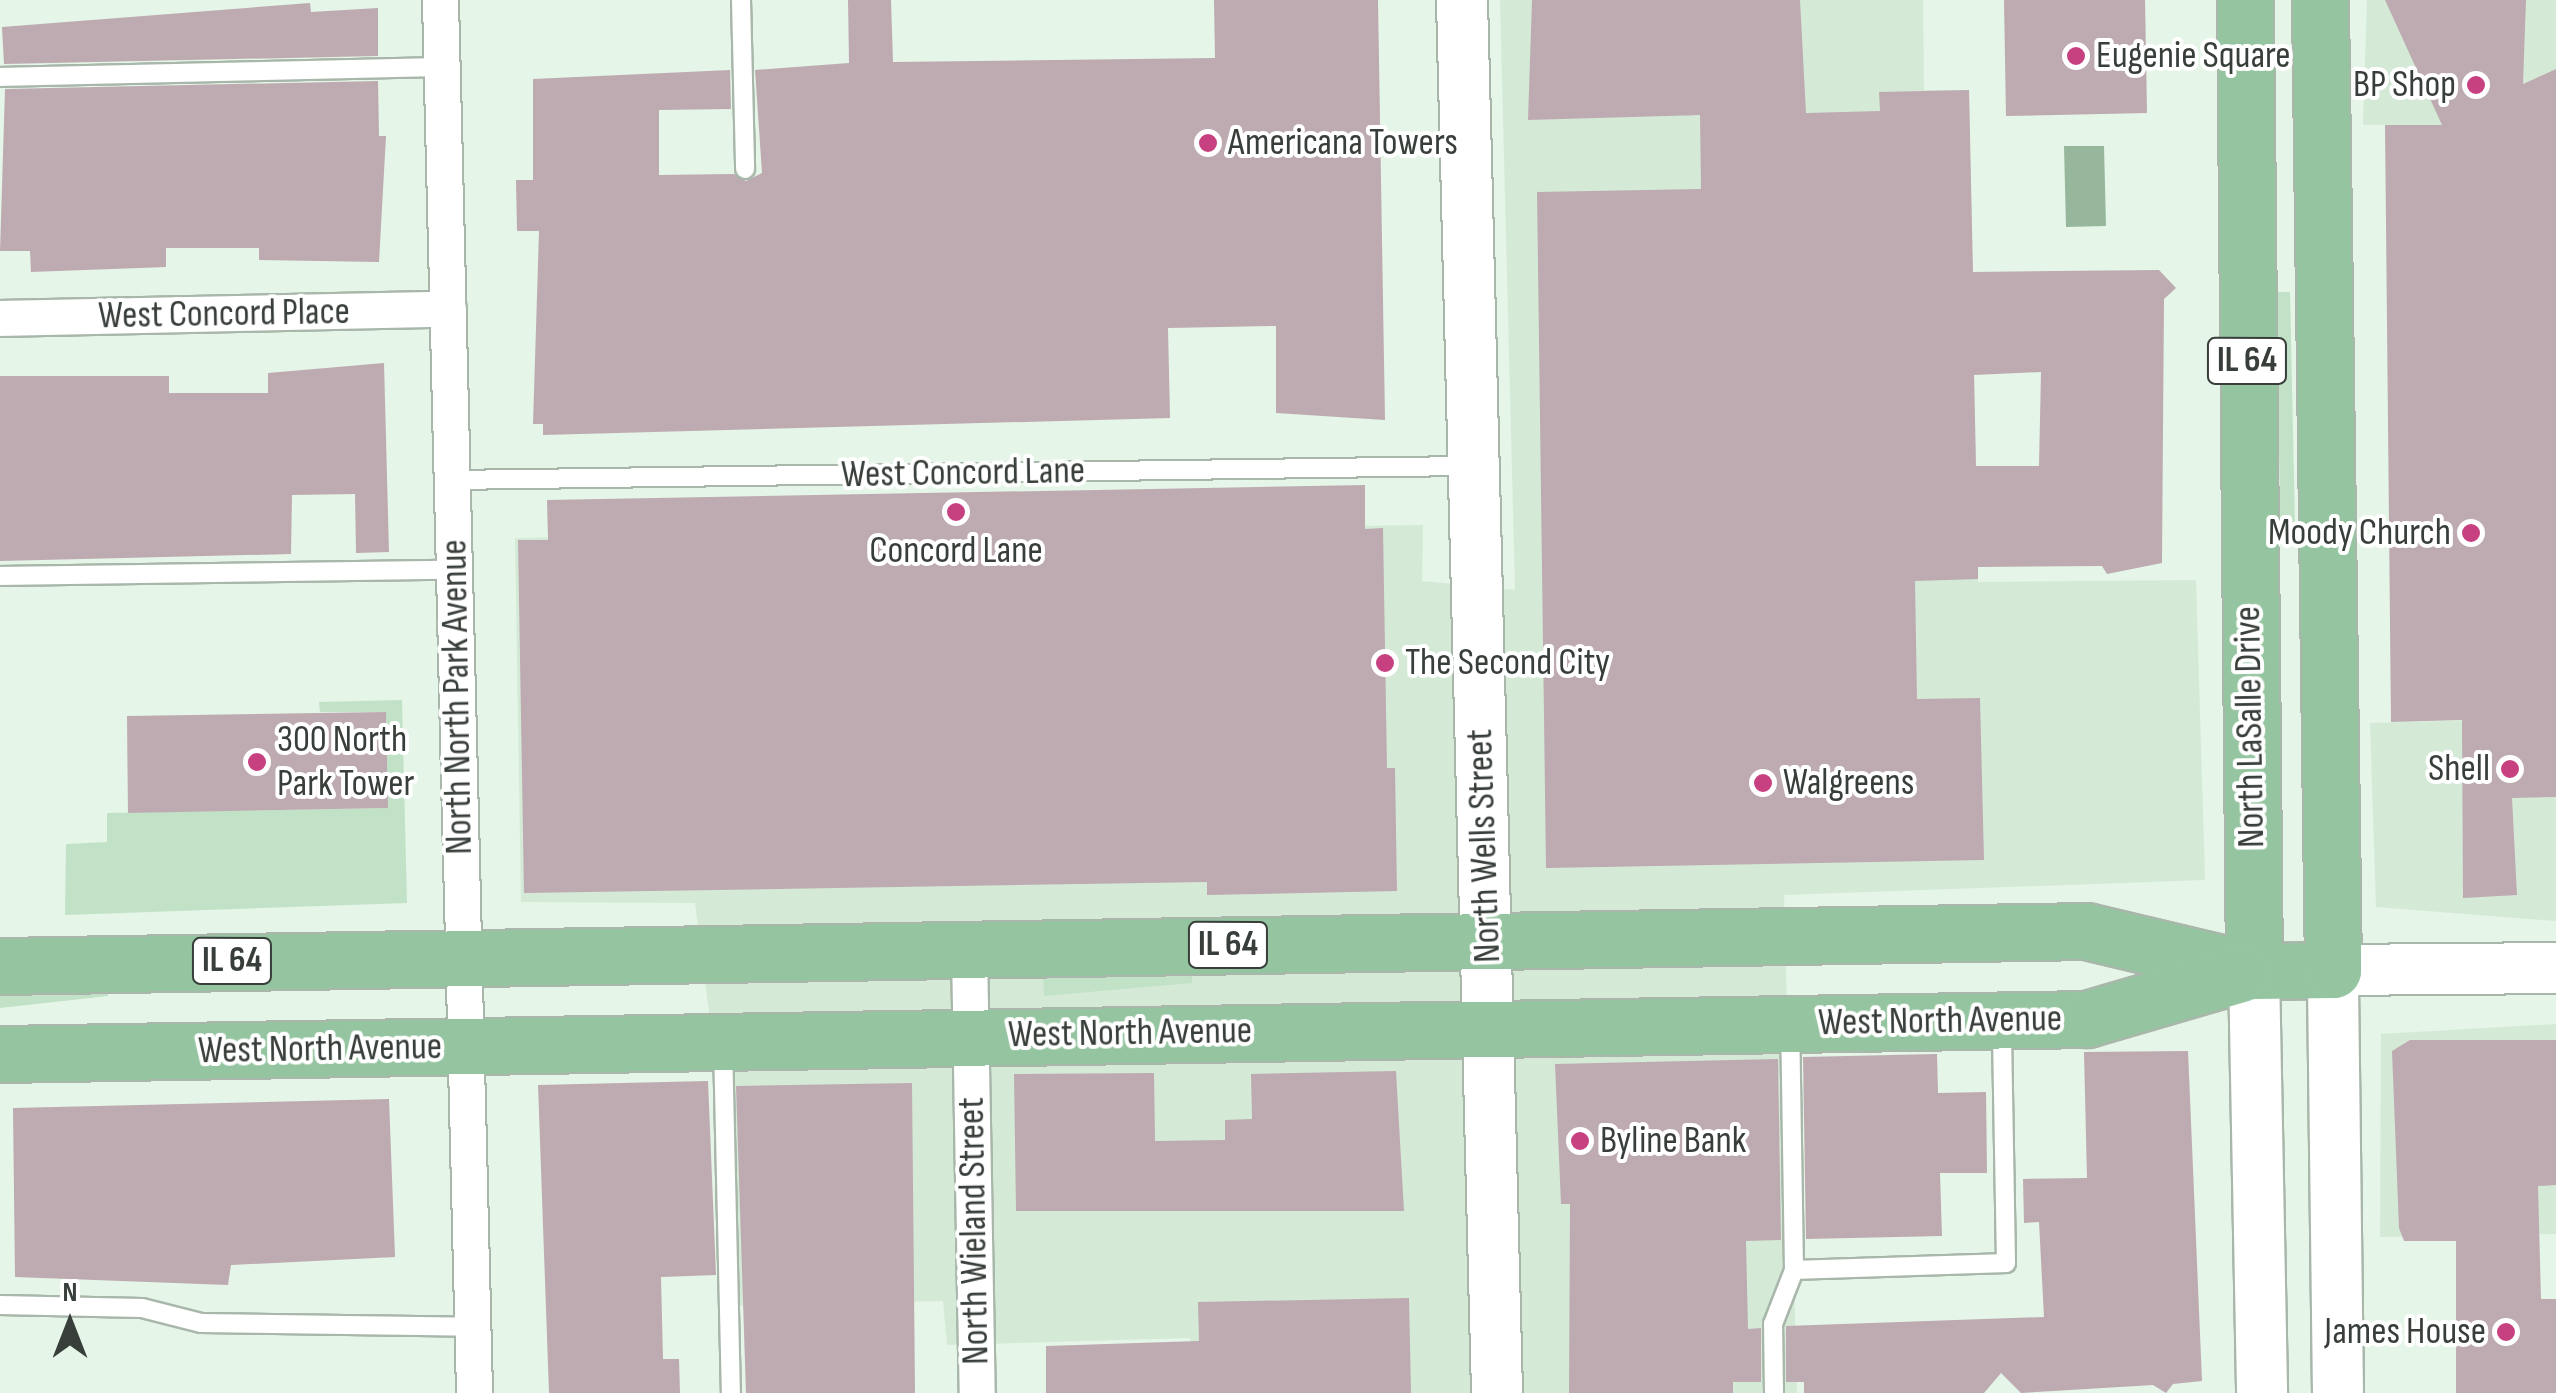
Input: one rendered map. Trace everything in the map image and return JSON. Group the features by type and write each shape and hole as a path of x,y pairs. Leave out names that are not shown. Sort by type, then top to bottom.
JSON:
{"main road":[{"name":"North LaSalle Drive","path":"2245,0 2254,971"},
{"name":"North LaSalle Drive","path":"2320,0 2332,970"},
{"name":"West North Avenue","path":"0,966 2086,931 2254,971 2332,970"},
{"name":"West North Avenue","path":"0,1054 2087,1019 2254,971"}],"street":[{"name":"North North Park Avenue","path":"440,0 474,1393"},
{"name":"North Wells Street","path":"1462,0 1497,1393"},
{"name":"West Concord Place","path":"0,318 448,309"},
{"name":"North Wieland Street","path":"969,950 977,1393"},
{"name":"West North Avenue","path":"2332,970 2556,968"},
{"name":"North LaSalle Drive","path":"2332,970 2338,1393"},
{"name":"North LaSalle Drive","path":"2254,971 2262,1393"}],"lane":[{"path":"741,0 745,169"},
{"path":"0,77 442,67"},
{"name":"West Concord Lane","path":"451,480 1474,466"},
{"path":"0,576 454,570"},
{"path":"1794,1270 2006,1263 2002,1020"},
{"path":"1774,1393 1773,1324 1794,1270 1790,1023"},
{"path":"723,1040 731,1393"},
{"path":"0,1305 142,1308 201,1323 472,1327"}],"shaded area":[{"path":"1500,0 1923,0 1924,90 1969,90 1978,582 2196,580 2205,880 1784,895 1797,1393 1193,1393 1190,1338 947,1345 943,1301 720,1306 715,1059 695,903 521,902 515,538 1423,525 1422,581 1515,590"},
{"path":"2367,0 2556,0 2556,69 2465,109 2465,125 2363,125"},
{"path":"2064,146 2104,146 2106,226 2066,227"},
{"path":"2277,292 2290,292 2295,526 2280,526"},
{"path":"402,700 407,903 65,915 66,844 107,842 107,813 388,808 386,712 320,712 319,702"},
{"path":"2556,718 2556,921 2376,907 2370,723"},
{"path":"1043,974 1192,975 1192,983 1044,996"},
{"path":"108,987 108,996 0,1008 0,989"},
{"path":"2556,1024 2556,1234 2380,1237 2381,1034"}],"building":[{"path":"848,0 891,0 893,62 1215,58 1214,0 1378,0 1385,420 1276,413 1276,326 1168,328 1170,418 543,435 543,424 533,424 539,231 517,231 516,180 533,180 533,79 730,70 731,109 659,110 659,175 734,174 746,181 762,173 755,70 849,63"},
{"path":"1532,0 1800,0 1806,113 1880,111 1879,92 1969,90 1973,272 2159,270 2176,288 2164,299 2162,563 2107,574 2102,566 1978,567 1978,579 1915,581 1917,699 1980,698 1984,860 1546,868 1537,192 1701,189 1700,115 1528,120","holes":["2041,372 2039,466 1976,466 1974,375"]},
{"name":"Eugenie Square","path":"2004,0 2145,0 2147,113 2006,116"},
{"name":"Moody Church","path":"2385,0 2526,0 2523,84 2556,69 2556,797 2512,798 2517,895 2463,898 2462,720 2391,722 2385,125 2442,125"},
{"path":"310,3 311,12 378,8 378,56 4,64 2,27"},
{"path":"378,81 379,136 386,136 379,262 259,260 259,248 166,248 166,267 31,272 30,251 0,251 5,89"},
{"path":"384,363 389,552 356,553 355,494 292,495 291,554 0,561 0,376 169,376 169,393 268,393 268,373"},
{"path":"1365,485 1365,529 1383,528 1387,768 1395,768 1397,891 1207,895 1207,882 524,893 518,540 548,540 547,500"},
{"name":"300 North Park Tower","path":"386,712 388,808 128,813 127,716"},
{"path":"2410,1040 2556,1040 2556,1185 2538,1186 2541,1299 2556,1299 2556,1393 2456,1393 2456,1241 2404,1241 2399,1228 2392,1051"},
{"path":"2188,1051 2202,1381 2173,1384 2166,1393 2153,1385 2021,1393 2001,1373 1984,1393 1804,1393 1804,1382 1786,1382 1786,1326 2044,1317 2039,1222 2024,1223 2023,1179 2087,1178 2084,1052"},
{"path":"1937,1054 1938,1093 1986,1092 1987,1173 1940,1173 1942,1236 1806,1239 1803,1057"},
{"path":"1778,1059 1781,1240 1746,1241 1748,1329 1761,1328 1761,1382 1733,1382 1733,1393 1569,1393 1570,1204 1561,1204 1555,1064"},
{"path":"1396,1071 1404,1211 1016,1211 1014,1074 1154,1073 1155,1141 1225,1140 1225,1120 1252,1119 1251,1074"},
{"path":"708,1081 716,1275 661,1277 663,1359 679,1359 680,1393 549,1393 538,1085"},
{"path":"912,1083 915,1393 746,1393 736,1086"},
{"path":"389,1099 395,1257 231,1265 228,1285 15,1277 13,1108"},
{"path":"1409,1298 1411,1393 1046,1393 1046,1346 1199,1341 1198,1302"}],"place":[{"name":"Eugenie Square","path":"2076,56"},
{"name":"BP Shop","path":"2476,85"},
{"name":"Americana Towers","path":"1208,143"},
{"name":"Concord Lane","path":"956,512"},
{"name":"Moody Church","path":"2471,533"},
{"name":"The Second City","path":"1385,663"},
{"name":"300 North Park Tower","path":"257,762"},
{"name":"Shell","path":"2510,769"},
{"name":"Walgreens","path":"1763,783"},
{"name":"Byline Bank","path":"1580,1141"},
{"name":"James House","path":"2506,1332"}]}
